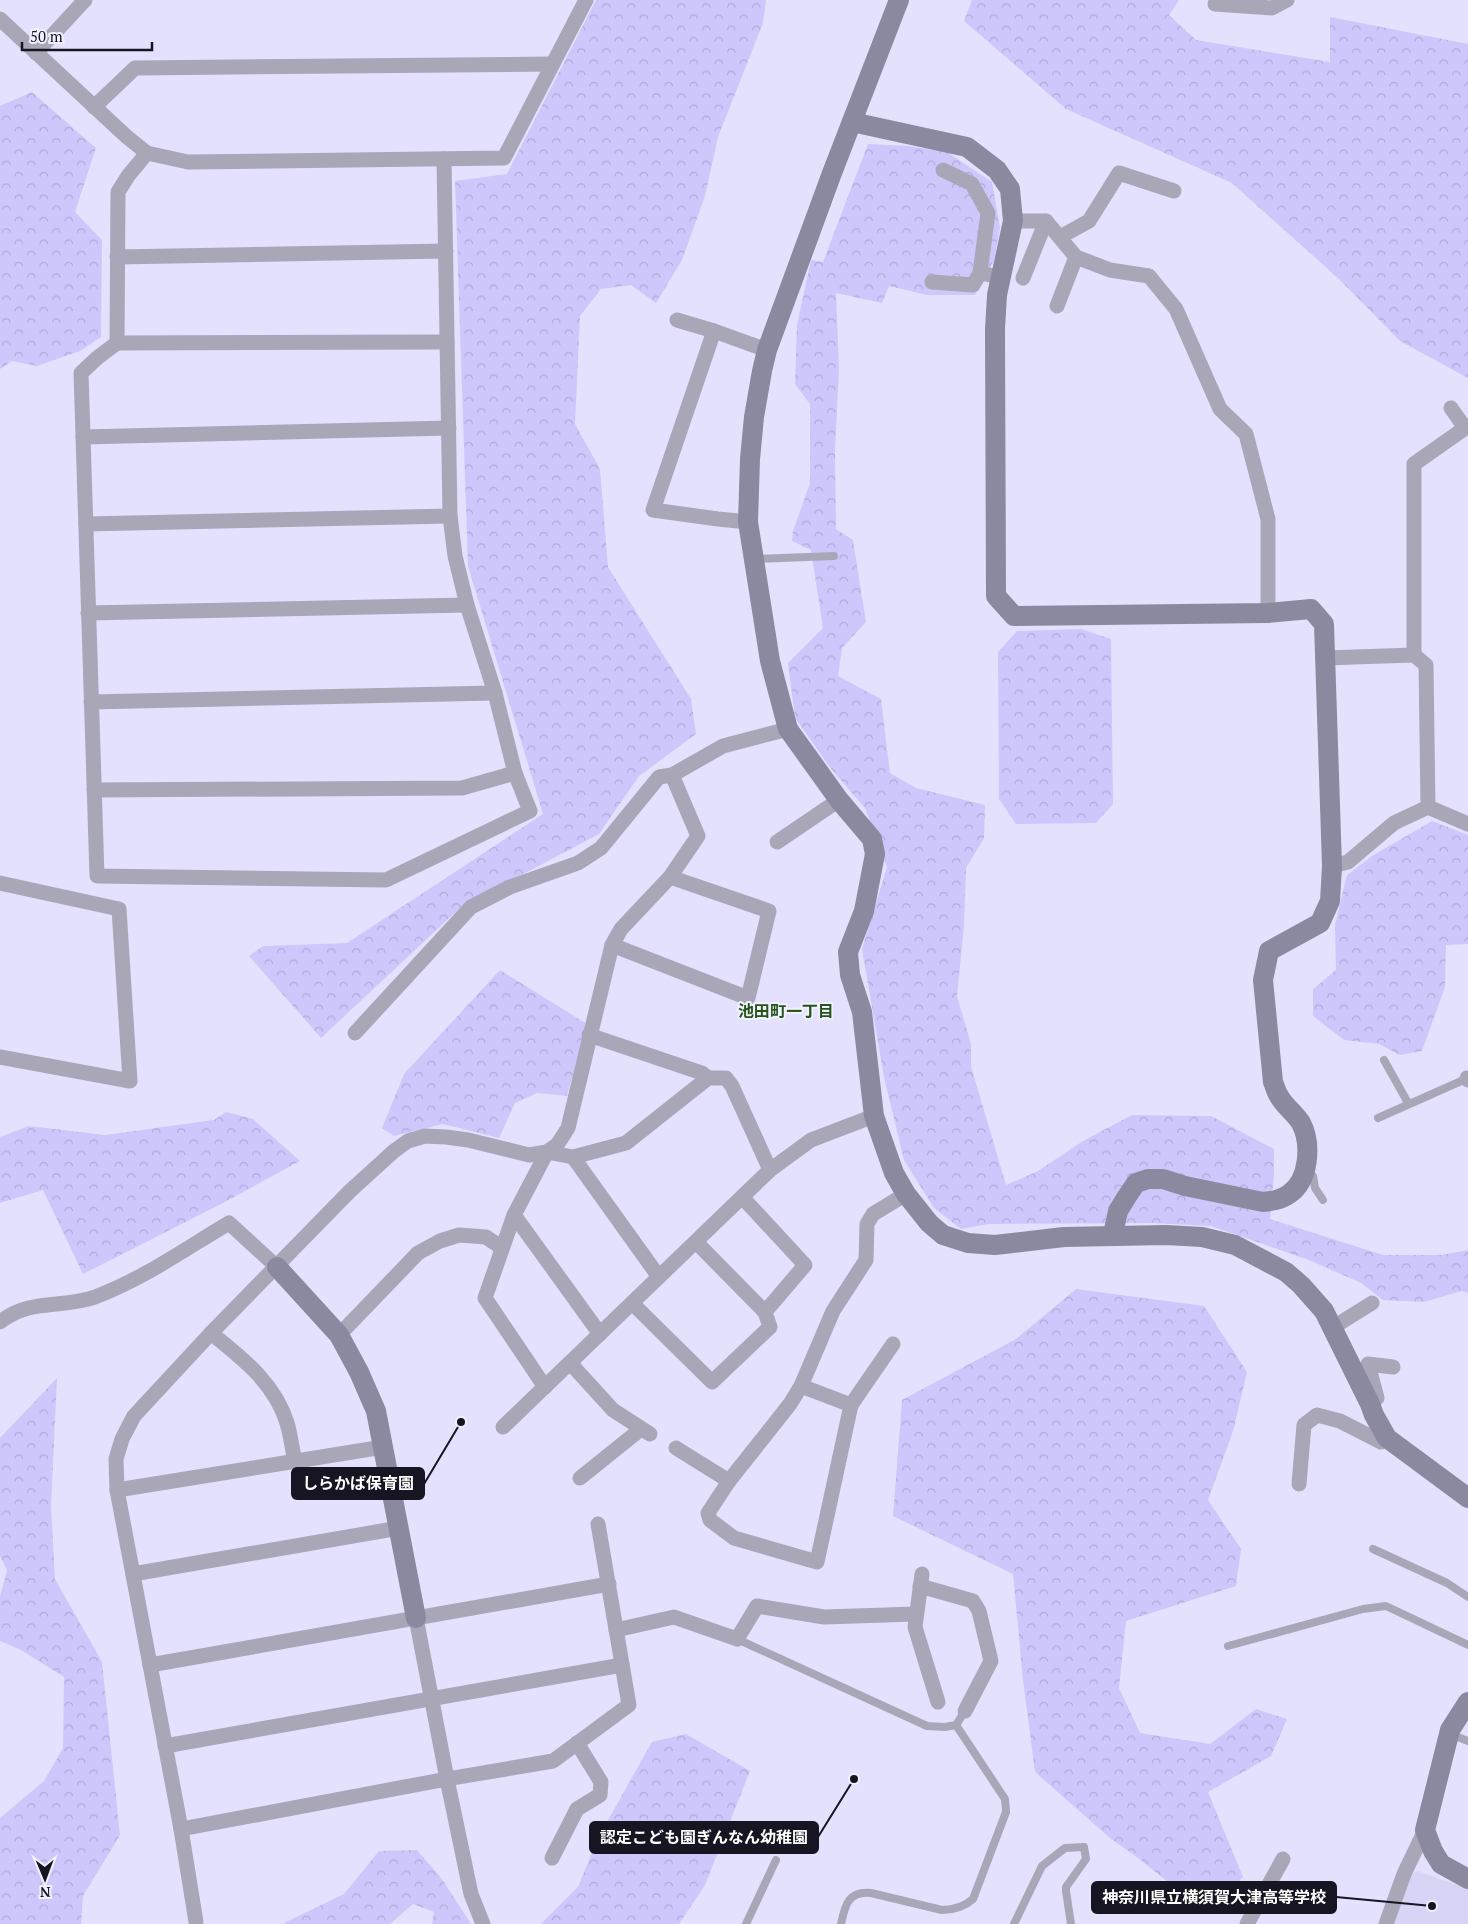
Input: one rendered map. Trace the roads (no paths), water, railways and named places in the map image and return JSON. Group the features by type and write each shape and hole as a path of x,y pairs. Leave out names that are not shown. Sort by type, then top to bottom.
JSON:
{"street":[{"path":"36,53 85,0"},
{"path":"0,19 127,137 148,153 188,162 504,158 586,0"},
{"path":"899,0 767,350 752,434 748,522 770,661 788,729 839,800 872,839 875,854 864,911 848,952 850,975 862,1012 874,1116 894,1172 906,1194 929,1223 942,1235 968,1243 995,1245 1064,1237 1113,1234 1166,1234 1202,1237 1235,1245 1286,1272 1301,1285 1324,1311 1370,1404 1374,1416 1387,1438 1468,1497"},
{"path":"1215,4 1272,8 1287,0"},
{"path":"94,106 135,68 552,64"},
{"path":"852,122 967,147 997,170 1010,190 1013,221 997,295 995,329 996,596 1014,616 1268,612 1311,609 1324,624 1332,866 1330,901 1320,923 1269,951 1263,980 1273,1082 1279,1097 1301,1123 1307,1152 1305,1172 1302,1180 1290,1194 1275,1201 1263,1202 1185,1186 1163,1179 1148,1179 1136,1183 1126,1198 1118,1211 1113,1234"},
{"path":"117,343 118,192 128,176 148,153"},
{"path":"444,159 448,342 450,516 455,556 467,605 495,693 515,773 530,812 386,880 97,876 80,373 117,343 448,342"},
{"path":"932,282 973,285 980,273 988,213 972,184 943,170"},
{"path":"1060,237 1088,221 1119,173 1174,191"},
{"path":"1013,221 1046,221 1076,257 1110,270 1149,276 1176,309 1220,410 1246,434 1268,518 1268,612"},
{"path":"1024,278 1046,221"},
{"path":"117,257 446,251"},
{"path":"1056,306 1076,257"},
{"path":"980,273 1002,276"},
{"path":"676,320 767,350"},
{"path":"714,331 652,510 718,520 748,522"},
{"path":"1414,654 1414,464 1467,427 1451,408"},
{"path":"83,437 449,428"},
{"path":"86,524 450,516"},
{"path":"88,613 467,605"},
{"path":"1325,658 1414,654 1426,665 1428,807"},
{"path":"92,702 495,693"},
{"path":"355,1033 471,907 510,887 578,863 601,848 659,777 672,775 723,746 788,729"},
{"path":"94,790 462,788 515,773"},
{"path":"545,1386 485,1298 514,1215 546,1152 556,1145 568,1128 612,946 621,929 670,877 698,836 672,775"},
{"path":"777,842 839,800"},
{"path":"1332,866 1348,862 1394,822 1428,807 1468,824"},
{"path":"612,946 748,998 769,911 670,877"},
{"path":"0,883 119,909 130,1081 0,1056"},
{"path":"589,1035 702,1073 708,1078"},
{"path":"196,1922 181,1829 117,1490 116,1459 122,1439 134,1416 211,1333 350,1191 394,1151 408,1141 425,1136 446,1137 468,1140 529,1155 546,1152 573,1157 626,1143 708,1078 726,1078 732,1086 770,1170"},
{"path":"503,1427 770,1170 811,1140 874,1116"},
{"path":"573,1157 659,1277"},
{"path":"893,1344 851,1405 817,1562 734,1538 710,1520 708,1512 729,1481 790,1404 801,1386 833,1311 866,1260 867,1224 873,1214 906,1194"},
{"path":"742,1197 805,1265 765,1312"},
{"path":"514,1215 600,1334"},
{"path":"0,1322 7,1316 33,1306 92,1298 126,1285 229,1223 276,1267 339,1335 359,1372 376,1411 447,1779 471,1894 483,1924"},
{"path":"339,1335 418,1253 440,1241 459,1235 486,1237 502,1248"},
{"path":"632,1303 712,1382 770,1326 765,1312 696,1242"},
{"path":"1332,1328 1372,1303"},
{"path":"211,1333 253,1367 273,1393 287,1422 295,1461"},
{"path":"570,1363 613,1410 646,1431 580,1478"},
{"path":"1370,1404 1378,1398 1368,1364 1393,1367"},
{"path":"801,1386 851,1405"},
{"path":"1298,1484 1304,1425 1317,1415 1340,1421 1381,1442 1387,1438"},
{"path":"117,1490 383,1447"},
{"path":"676,1448 729,1481"},
{"path":"181,1829 553,1761 629,1705 598,1524"},
{"path":"133,1574 399,1528"},
{"path":"938,1702 915,1627 921,1580 973,1601 979,1611 990,1661 965,1711"},
{"path":"150,1666 608,1584"},
{"path":"616,1630 674,1618 737,1639 756,1606 824,1617 916,1614"},
{"path":"165,1746 622,1665"},
{"path":"1386,1924 1404,1874 1425,1830 1459,1738 1468,1702"},
{"path":"552,1858 577,1809 600,1795 601,1782 577,1743"},
{"path":"1425,1830 1432,1851 1441,1864 1468,1879"},
{"path":"1247,1924 1283,1859"}],"lane":[{"path":"754,559 834,556"},
{"path":"1384,1060 1408,1103"},
{"path":"1378,1118 1408,1103 1468,1078"},
{"path":"1305,1172 1314,1176 1315,1188 1323,1200"},
{"path":"1373,1549 1447,1583 1468,1596"},
{"path":"1228,1646 1363,1609 1386,1606 1468,1645"},
{"path":"737,1639 927,1726 945,1727 956,1725 965,1711"},
{"path":"841,1924 845,1907 851,1898 859,1892 942,1910 965,1906 973,1899 1006,1812 1006,1799 956,1725"},
{"path":"1014,1924 1042,1866 1065,1848 1084,1847 1086,1859 1066,1887 1071,1924"},
{"path":"746,1924 776,1860"}],"place":[{"name":"しらかば保育園","path":"461,1422"},
{"name":"認定こども園ぎんなん幼稚園","path":"854,1779"},
{"name":"神奈川県立横須賀大津高等学校","path":"1432,1906"}],"district":[{"name":"池田町一丁目","path":"786,1011"}]}
